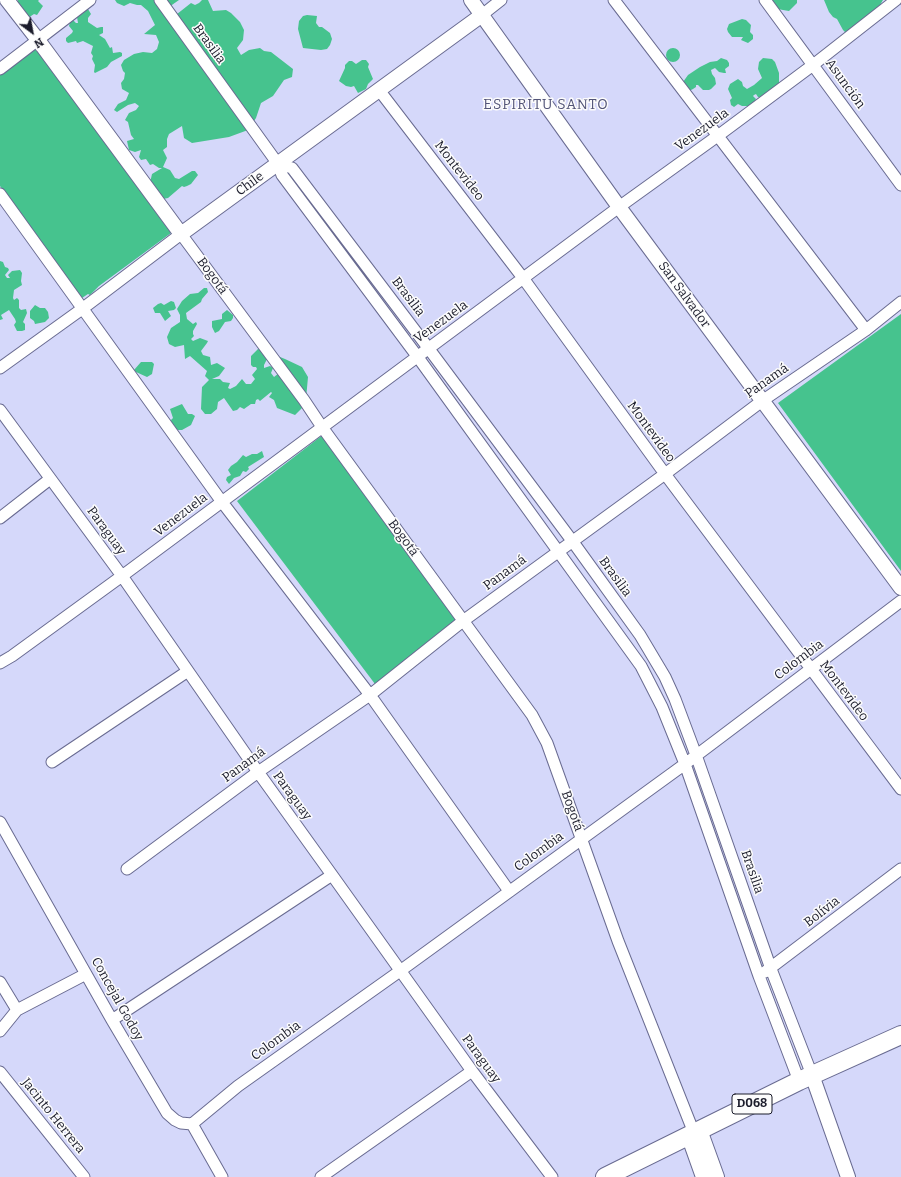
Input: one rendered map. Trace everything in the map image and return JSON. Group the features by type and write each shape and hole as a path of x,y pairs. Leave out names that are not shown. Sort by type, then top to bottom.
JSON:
{"main road":[{"name":"D068","path":"605,1177 805,1078 901,1035"}],"street":[{"name":"Bogotá","path":"7,0 304,400 322,427 532,715 547,743 618,941 694,1133"},
{"path":"0,68 90,0"},
{"name":"Brasilia","path":"160,0 278,164 282,174 417,356 642,666 662,707 685,764 759,976 805,1078"},
{"name":"San Salvador","path":"471,0 619,207 901,588"},
{"name":"Chile","path":"0,368 501,0"},
{"path":"614,0 719,135 866,330"},
{"name":"Asunción","path":"765,0 901,185"},
{"name":"Venezuela","path":"0,663 12,656 122,576 417,356 719,135 813,65 896,0"},
{"name":"Montevideo","path":"379,90 523,278 665,474 901,789"},
{"name":"Brasilia","path":"278,164 292,168 429,348 640,635 665,677 696,755 771,969 805,1078"},
{"path":"0,194 222,502 370,695 509,891"},
{"path":"306,207 316,200"},
{"path":"345,260 356,252"},
{"name":"Panamá","path":"127,869 258,772 370,695 463,621 573,542 762,401 866,330 901,302"},
{"name":"Paraguay","path":"0,410 122,576 258,772 400,971 472,1071 552,1177"},
{"path":"485,450 498,441"},
{"path":"0,518 50,479"},
{"name":"Colombia","path":"192,1124 244,1081 400,971 685,764 901,601"},
{"path":"52,762 188,671"},
{"name":"Concejal Godoy","path":"0,822 112,1020 167,1113 181,1123 192,1124"},
{"path":"716,851 728,847"},
{"name":"Bolívia","path":"759,976 771,969 901,869"},
{"path":"112,1020 332,875"},
{"path":"0,1031 17,1010 86,974"},
{"path":"0,982 17,1010"},
{"path":"321,1177 472,1071"},
{"name":"Jacinto Herrera","path":"0,1072 84,1177"},
{"path":"805,1078 848,1177"},
{"path":"192,1124 222,1177"},
{"path":"694,1133 703,1177"},
{"path":"694,1133 717,1177"}],"green space":[{"path":"18,0 39,0 38,1 43,6 37,15 34,14 28,18 17,2"},
{"path":"115,0 179,0 169,7 172,18 191,3 195,5 202,0 208,0 213,11 226,10 240,22 244,30 243,40 237,48 241,55 249,50 260,48 264,51 271,52 293,69 292,77 284,80 273,96 261,103 256,118 248,130 229,137 192,143 184,138 182,126 169,134 167,139 167,147 163,150 167,158 163,167 170,170 175,178 179,179 192,171 195,171 198,175 191,184 184,187 182,186 168,198 163,199 150,183 152,174 162,168 159,168 153,164 150,165 146,159 141,160 139,157 141,150 135,152 129,150 127,141 134,139 131,135 128,122 125,120 129,113 136,110 139,106 135,103 128,105 117,112 114,110 118,104 126,100 129,93 122,89 121,83 124,79 125,73 121,65 124,60 134,54 143,52 152,53 157,49 159,42 156,35 144,34 155,25 148,11 141,5 130,3 124,6 117,3"},
{"path":"772,0 797,0 797,3 789,11 778,9 773,4"},
{"path":"824,0 883,0 877,10 862,19 861,29 846,33 837,19 829,12"},
{"path":"88,9 91,14 88,18 88,22 97,28 103,27 103,33 99,35 105,39 110,48 112,47 113,53 122,53 122,56 111,62 107,67 95,73 95,65 91,53 93,46 83,41 68,43 66,41 66,38 73,31 69,26 70,22 73,20 78,23 78,11"},
{"path":"303,16 317,16 316,23 319,27 322,27 330,33 332,39 327,49 321,50 303,48 298,29 299,21"},
{"path":"742,19 746,20 751,25 750,32 753,35 753,39 748,43 741,40 743,37 732,37 727,29 729,24"},
{"path":"36,48 171,233 99,286 90,295 88,294 82,298 0,186 0,74"},
{"path":"670,48 676,48 680,52 680,58 676,62 670,62 666,58 666,52"},
{"path":"721,58 727,60 729,66 725,69 726,73 719,72 715,68 711,70 716,84 709,90 703,90 696,85 696,87 689,91 683,82 688,75 700,67"},
{"path":"763,58 772,59 775,62 779,73 779,83 761,98 756,94 754,95 753,96 756,99 749,106 742,106 738,104 734,107 731,105 730,100 732,98 728,89 730,84 738,79 747,89 754,85 762,78 758,69 759,62"},
{"path":"362,60 366,60 369,64 368,67 373,79 368,84 366,89 358,93 354,86 346,86 339,81 345,65 349,61 356,64"},
{"path":"0,261 3,262 5,267 9,270 5,275 7,278 10,278 8,275 12,271 20,270 22,273 22,285 14,290 13,298 14,300 17,298 19,300 19,308 21,310 26,309 27,313 23,322 25,324 25,330 17,331 14,325 16,322 15,319 9,310 1,315 3,319 0,320"},
{"path":"204,288 207,288 208,292 201,302 186,313 187,319 193,324 196,322 197,324 193,331 194,336 191,339 193,341 200,338 208,341 201,351 203,355 210,357 211,365 217,363 225,368 219,376 212,379 220,379 223,382 230,383 228,388 230,389 236,386 242,379 246,384 251,384 255,379 252,375 257,369 251,365 251,356 258,349 262,350 267,359 264,368 270,366 273,368 271,373 274,377 279,373 280,357 285,359 302,367 308,377 306,399 302,408 295,415 277,408 274,400 269,397 272,393 271,392 260,401 258,399 256,400 255,404 251,404 244,409 240,407 233,411 224,398 218,402 217,409 211,414 205,414 201,409 202,387 209,380 205,376 207,371 190,356 185,359 184,345 175,347 169,344 167,337 171,328 180,322 180,315 177,309 182,301 190,294 198,293"},
{"path":"171,301 174,302 176,308 168,311 171,316 165,321 160,313 155,313 153,308 158,304 161,303 164,305"},
{"path":"35,305 40,308 45,308 48,312 49,318 45,322 35,324 30,318 30,311"},
{"path":"227,310 233,315 233,318 231,321 225,322 219,331 215,333 212,327 212,321 222,319 222,314"},
{"path":"901,314 901,571 778,403"},
{"path":"141,362 152,362 154,364 152,374 147,377 134,370"},
{"path":"182,404 188,414 195,416 191,425 182,430 178,430 172,426 171,420 173,418 170,409"},
{"path":"324,434 460,617 375,684 237,501"},
{"path":"262,451 264,457 248,467 249,469 246,472 243,471 240,476 234,478 229,484 226,480 227,477 231,475 228,470 231,466 243,455 246,457"}],"district":[{"name":"ESPIRITU SANTO","path":"546,105"}]}
